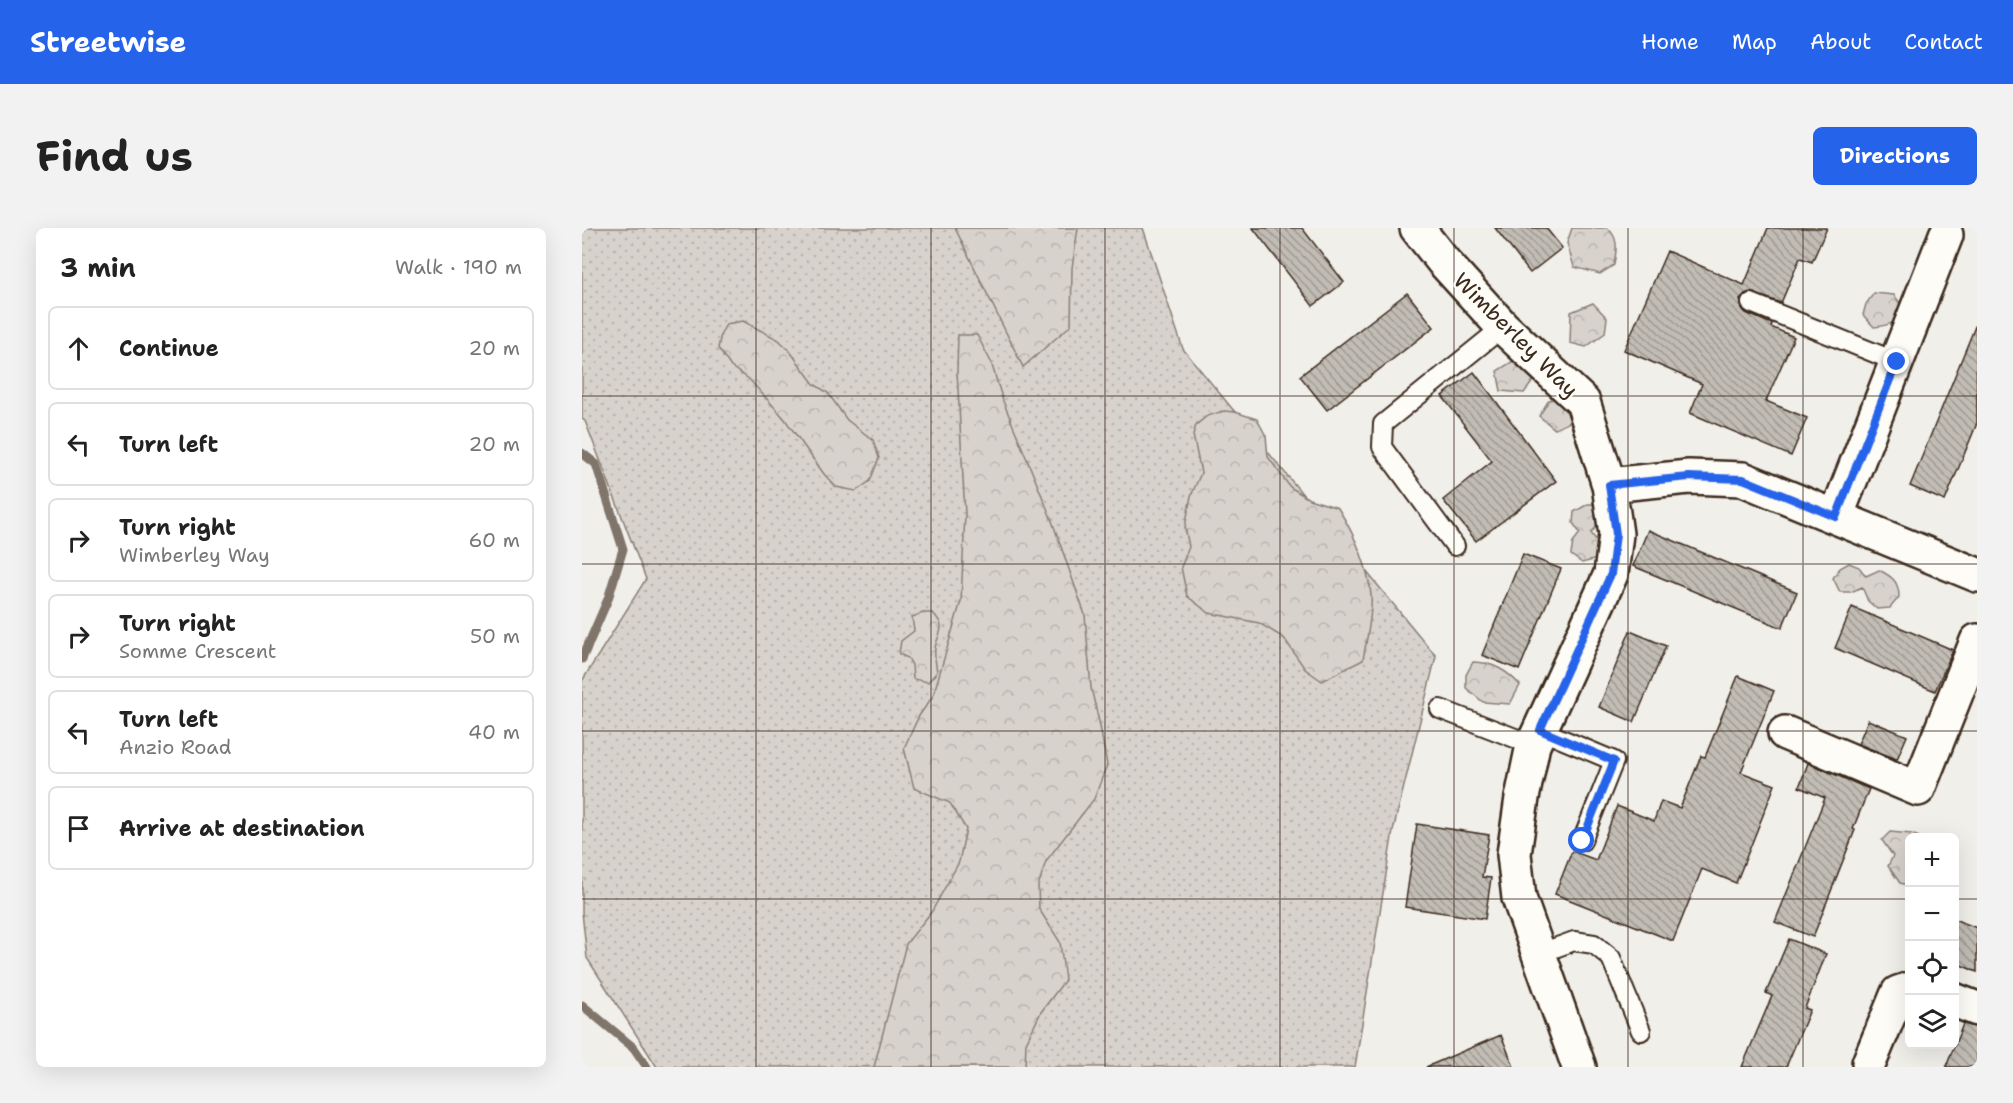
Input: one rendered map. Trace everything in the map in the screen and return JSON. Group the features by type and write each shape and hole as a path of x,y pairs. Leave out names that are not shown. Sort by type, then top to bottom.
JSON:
{"street":[{"name":"Wimberley Way","path":"1417,228 1443,261 1503,327 1583,402 1609,485 1616,534 1611,574 1537,737 1522,798 1514,854 1519,898 1579,1067"},
{"path":"1836,517 1946,235"},
{"path":"1609,485 1689,477 1743,479 1977,575"},
{"path":"1785,733 1918,789 1977,641"},
{"path":"1869,1063 1898,993 1905,991"},
{"path":"1959,1002 1977,1010"}],"lane":[{"path":"1751,303 1897,362"},
{"path":"1455,546 1382,447 1383,424 1503,327"},
{"path":"1440,709 1614,761 1582,841"},
{"path":"1538,954 1574,941 1594,944 1611,957 1641,1031"}],"green space":[{"path":"582,228 1143,228 1183,349 1436,656 1393,831 1355,1067 657,1067 587,958 582,912 582,681 646,579 585,421 582,419"},
{"path":"955,228 1078,228 1072,268 1071,325 1023,367"},
{"path":"1572,228 1607,228 1615,240 1614,265 1600,274 1574,267 1567,243"},
{"path":"1874,293 1894,295 1900,303 1896,319 1890,324 1874,327 1863,315 1866,304"},
{"path":"1593,303 1607,318 1605,333 1586,347 1570,343 1571,312"},
{"path":"743,321 779,340 814,384 828,393 847,420 873,440 879,458 870,481 856,491 836,487 784,418 749,379 731,367 718,348 721,334 726,324"},
{"path":"958,335 977,335 991,362 1003,401 1051,518 1085,615 1091,688 1107,765 1094,799 1046,861 1038,886 1039,909 1060,942 1065,980 1041,1012 1026,1043 1025,1067 874,1067 906,944 932,911 959,862 966,829 950,803 914,788 904,748 919,716 933,696 961,601 965,514 957,371"},
{"path":"1513,361 1528,366 1537,376 1524,393 1501,391 1497,371"},
{"path":"1569,396 1574,409 1572,421 1555,429 1539,416 1549,400"},
{"path":"1224,411 1257,419 1266,436 1268,457 1290,487 1309,499 1338,508 1355,539 1363,561 1371,602 1363,660 1322,681 1305,669 1284,638 1259,623 1209,613 1187,596 1181,567 1189,547 1185,527 1191,496 1201,473 1193,435 1196,425 1207,416"},
{"path":"1588,504 1597,504 1599,524 1591,533 1599,544 1597,559 1582,563 1571,555 1573,542 1580,533 1573,523 1574,512"},
{"path":"1849,563 1859,567 1866,576 1879,570 1894,580 1898,587 1899,597 1890,608 1877,609 1868,601 1862,587 1851,592 1840,592 1833,578 1840,568"},
{"path":"923,613 933,613 938,618 941,627 935,648 937,672 928,682 913,679 912,665 908,658 899,654 901,641 914,631 912,617"},
{"path":"1473,662 1499,668 1520,685 1510,704 1483,702 1466,688 1466,675"},
{"path":"1890,832 1905,833 1905,885 1900,883 1888,866 1893,856 1882,840"}],"building":[{"path":"1253,228 1302,228 1344,282 1313,306"},
{"path":"1495,228 1546,228 1562,248 1530,273"},
{"path":"1768,228 1827,228 1812,262 1800,258 1781,303 1750,292 1740,299 1742,309 1746,313 1794,337 1766,401 1807,418 1791,456 1690,413 1702,384 1624,350 1667,251 1744,285"},
{"path":"1407,293 1434,327 1327,410 1300,376"},
{"path":"1976,324 1977,423 1945,501 1910,486"},
{"path":"1474,372 1556,481 1476,541 1443,500 1492,461 1442,396"},
{"path":"1648,530 1797,592 1782,628 1633,566"},
{"path":"1523,554 1561,569 1519,670 1482,655"},
{"path":"1852,607 1953,650 1935,691 1835,648"},
{"path":"1630,631 1666,646 1634,722 1599,707"},
{"path":"1738,676 1774,691 1741,772 1775,785 1736,883 1702,869 1673,941 1555,894 1572,851 1596,860 1617,806 1654,821 1661,801 1680,808 1701,756 1705,757"},
{"path":"1868,720 1907,736 1897,759 1858,744"},
{"path":"1808,763 1869,789 1813,937 1775,922 1825,798 1799,787"},
{"path":"1417,824 1489,835 1482,877 1491,878 1485,919 1405,907"},
{"path":"1959,921 1977,928 1977,972 1959,964"},
{"path":"1789,939 1826,954 1805,1008 1810,1010 1786,1067 1742,1067 1772,996 1766,993"},
{"path":"1963,1024 1977,1027 1977,1067 1946,1067 1953,1049 1959,1049 1959,1034"},
{"path":"1501,1035 1514,1067 1426,1067"}],"waterway":[{"path":"582,453 596,464 623,549 608,599 582,659"},
{"path":"582,1005 634,1048 647,1067"}],"route":[{"path":"1582,841 1614,761 1540,730 1611,574 1616,534 1609,485 1689,477 1743,479 1836,517 1897,362"}]}
